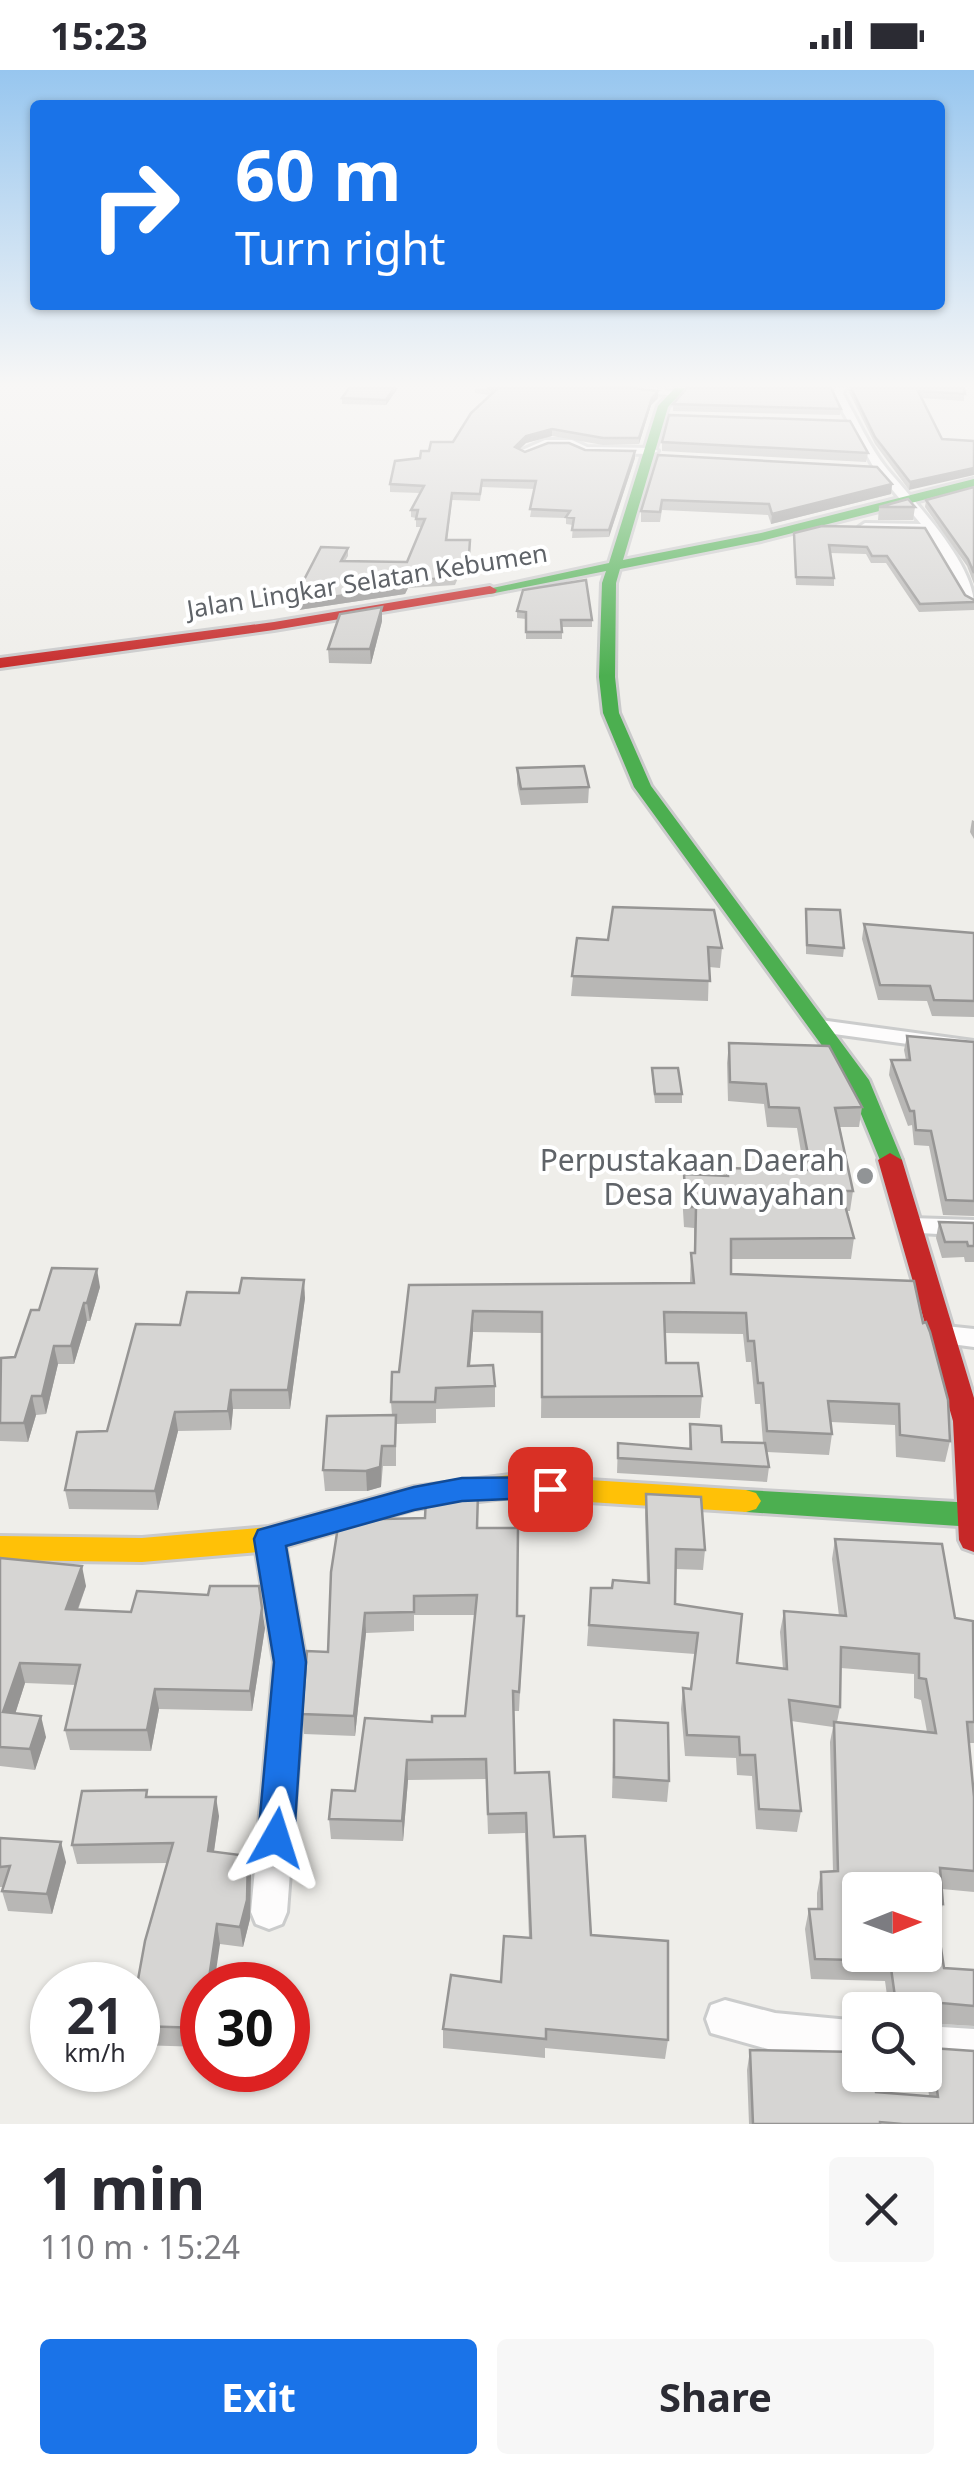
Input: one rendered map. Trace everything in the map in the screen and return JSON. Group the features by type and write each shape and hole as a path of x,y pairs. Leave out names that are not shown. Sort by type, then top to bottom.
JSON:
{"main road":[{"path":"645,484 614,567 608,597 607,677 611,713 643,787 858,1080 879,1125 945,1335 967,1422 974,1540"},
{"name":"Jalan Lingkar Selatan Kebumen","path":"0,662 370,611 614,567 811,527 971,484"},
{"path":"0,1548 142,1550 269,1539 414,1498 462,1489 511,1486 973,1515"}],"street":[{"path":"894,484 930,528 974,601"},
{"path":"811,527 930,528"},
{"path":"820,1026 974,1047"},
{"path":"911,1226 974,1228"},
{"path":"945,1335 974,1338"},
{"path":"269,1539 290,1662 269,1912"},
{"path":"725,2020 775,2032 842,2038"},
{"path":"942,2046 974,2048"}],"building":[{"path":"390,484 481,484 480,494 452,493 446,540 470,540 468,570 458,570 455,578 408,580 405,586 292,603 321,547 348,548 341,561 407,562 425,519 416,519 418,510 411,510 424,486"},
{"path":"535,484 624,484 609,530 572,530 574,518 566,517 570,511 530,509"},
{"path":"649,484 892,484 772,514 769,504 662,500 660,512 641,511"},
{"path":"974,487 974,573 926,500"},
{"path":"908,499 915,507 879,507"},
{"path":"822,526 925,528 965,595 974,602 920,604 887,556 872,556 867,547 829,545 834,578 796,577 794,533"},
{"path":"586,580 592,620 561,620 562,632 526,632 526,612 517,611 523,590"},
{"path":"382,607 370,649 328,649 340,614"},
{"path":"584,766 589,787 521,789 517,768"},
{"path":"613,907 714,910 722,948 708,947 710,981 572,976 577,938 608,940"},
{"path":"806,909 840,910 844,948 807,945"},
{"path":"864,924 974,933 974,1001 934,1000 930,986 880,985"},
{"path":"907,1036 974,1042 974,1201 946,1200 931,1131 916,1130 914,1111 910,1111 891,1060 910,1060"},
{"path":"729,1043 829,1046 862,1107 835,1108 853,1191 841,1191 854,1238 731,1239 731,1274 914,1281 948,1400 950,1441 900,1435 899,1404 828,1401 832,1434 767,1431 763,1383 758,1383 754,1341 748,1341 746,1313 664,1312 666,1363 698,1363 702,1396 542,1397 542,1312 473,1311 468,1366 493,1365 495,1386 436,1388 435,1402 391,1402 392,1372 399,1372 409,1285 694,1283 691,1253 695,1253 696,1207 686,1207 684,1174 728,1176 727,1168 811,1170 799,1108 769,1107 766,1084 730,1082"},
{"path":"652,1068 678,1068 682,1094 655,1094"},
{"path":"939,1222 974,1223 974,1246 967,1242 945,1242"},
{"path":"52,1268 97,1269 71,1346 54,1346 42,1396 32,1396 24,1423 0,1423 1,1358 15,1357 31,1310 39,1310"},
{"path":"242,1278 304,1280 288,1390 231,1390 228,1411 175,1412 155,1491 65,1490 77,1432 107,1431 136,1324 180,1325 187,1292 239,1293"},
{"path":"396,1415 395,1446 382,1446 380,1467 366,1471 323,1470 327,1416"},
{"path":"690,1424 721,1426 722,1442 765,1443 769,1467 618,1458 618,1443 691,1449"},
{"path":"478,1493 477,1528 518,1528 517,1616 524,1616 519,1692 513,1691 515,1773 549,1772 554,1837 585,1836 591,1935 668,1941 668,2040 546,2029 546,2039 443,2029 451,1975 501,1982 504,1936 531,1938 526,1813 488,1814 486,1759 407,1760 402,1821 329,1819 332,1790 355,1791 365,1718 432,1722 432,1716 465,1716 477,1595 414,1596 414,1612 365,1613 354,1716 302,1714 307,1651 328,1652 331,1572 339,1520 425,1518 426,1497"},
{"path":"646,1494 701,1497 705,1550 676,1549 675,1604 742,1614 737,1663 787,1669 784,1611 846,1616 835,1539 942,1544 955,1618 973,1621 974,1722 967,1722 974,1797 974,1871 940,1868 940,1872 842,1872 842,1960 815,1959 809,1909 822,1909 821,1872 838,1871 834,1722 936,1733 926,1679 919,1678 919,1654 841,1647 840,1707 789,1700 801,1811 759,1809 755,1755 740,1755 739,1737 687,1735 683,1688 691,1689 698,1633 589,1625 591,1588 612,1588 613,1580 649,1583"},
{"path":"0,1558 82,1566 66,1609 131,1612 137,1591 208,1595 210,1586 259,1586 262,1608 250,1691 155,1689 147,1730 65,1730 80,1665 20,1663 3,1712 41,1716 30,1749 0,1747"},
{"path":"614,1720 668,1723 669,1781 614,1777"},
{"path":"147,1790 146,1797 216,1797 208,1851 248,1856 247,1900 240,1927 217,1924 211,1962 180,1962 180,2027 160,2027 160,1962 141,1962 173,1843 72,1845 82,1791"},
{"path":"0,1838 61,1842 47,1894 2,1891 10,1866 0,1867"},
{"path":"942,1955 944,1968 974,1970 974,2006 942,2003 942,1992 894,1992 892,1972 942,1972"},
{"path":"942,2049 974,2051 974,2124 753,2124 750,2050 842,2052 842,2092 938,2097 937,2092 942,2092"}],"traffic: fast":[{"path":"639,484 609,583 607,677 611,713 643,787 858,1080 890,1160"},
{"path":"490,590 761,537 971,484"},
{"path":"746,1501 974,1515"}],"traffic: slow":[{"path":"0,1548 142,1550 269,1539 414,1498 511,1486 746,1501"}],"traffic: jam":[{"path":"0,663 274,626 490,590"},
{"path":"890,1160 967,1421 974,1540"}],"place":[{"name":"Perpustakaan Daerah Desa Kuwayahan","path":"865,1176"}],"route":[{"path":"276,1838 290,1662 269,1539 414,1498 462,1489 550,1489"}]}
